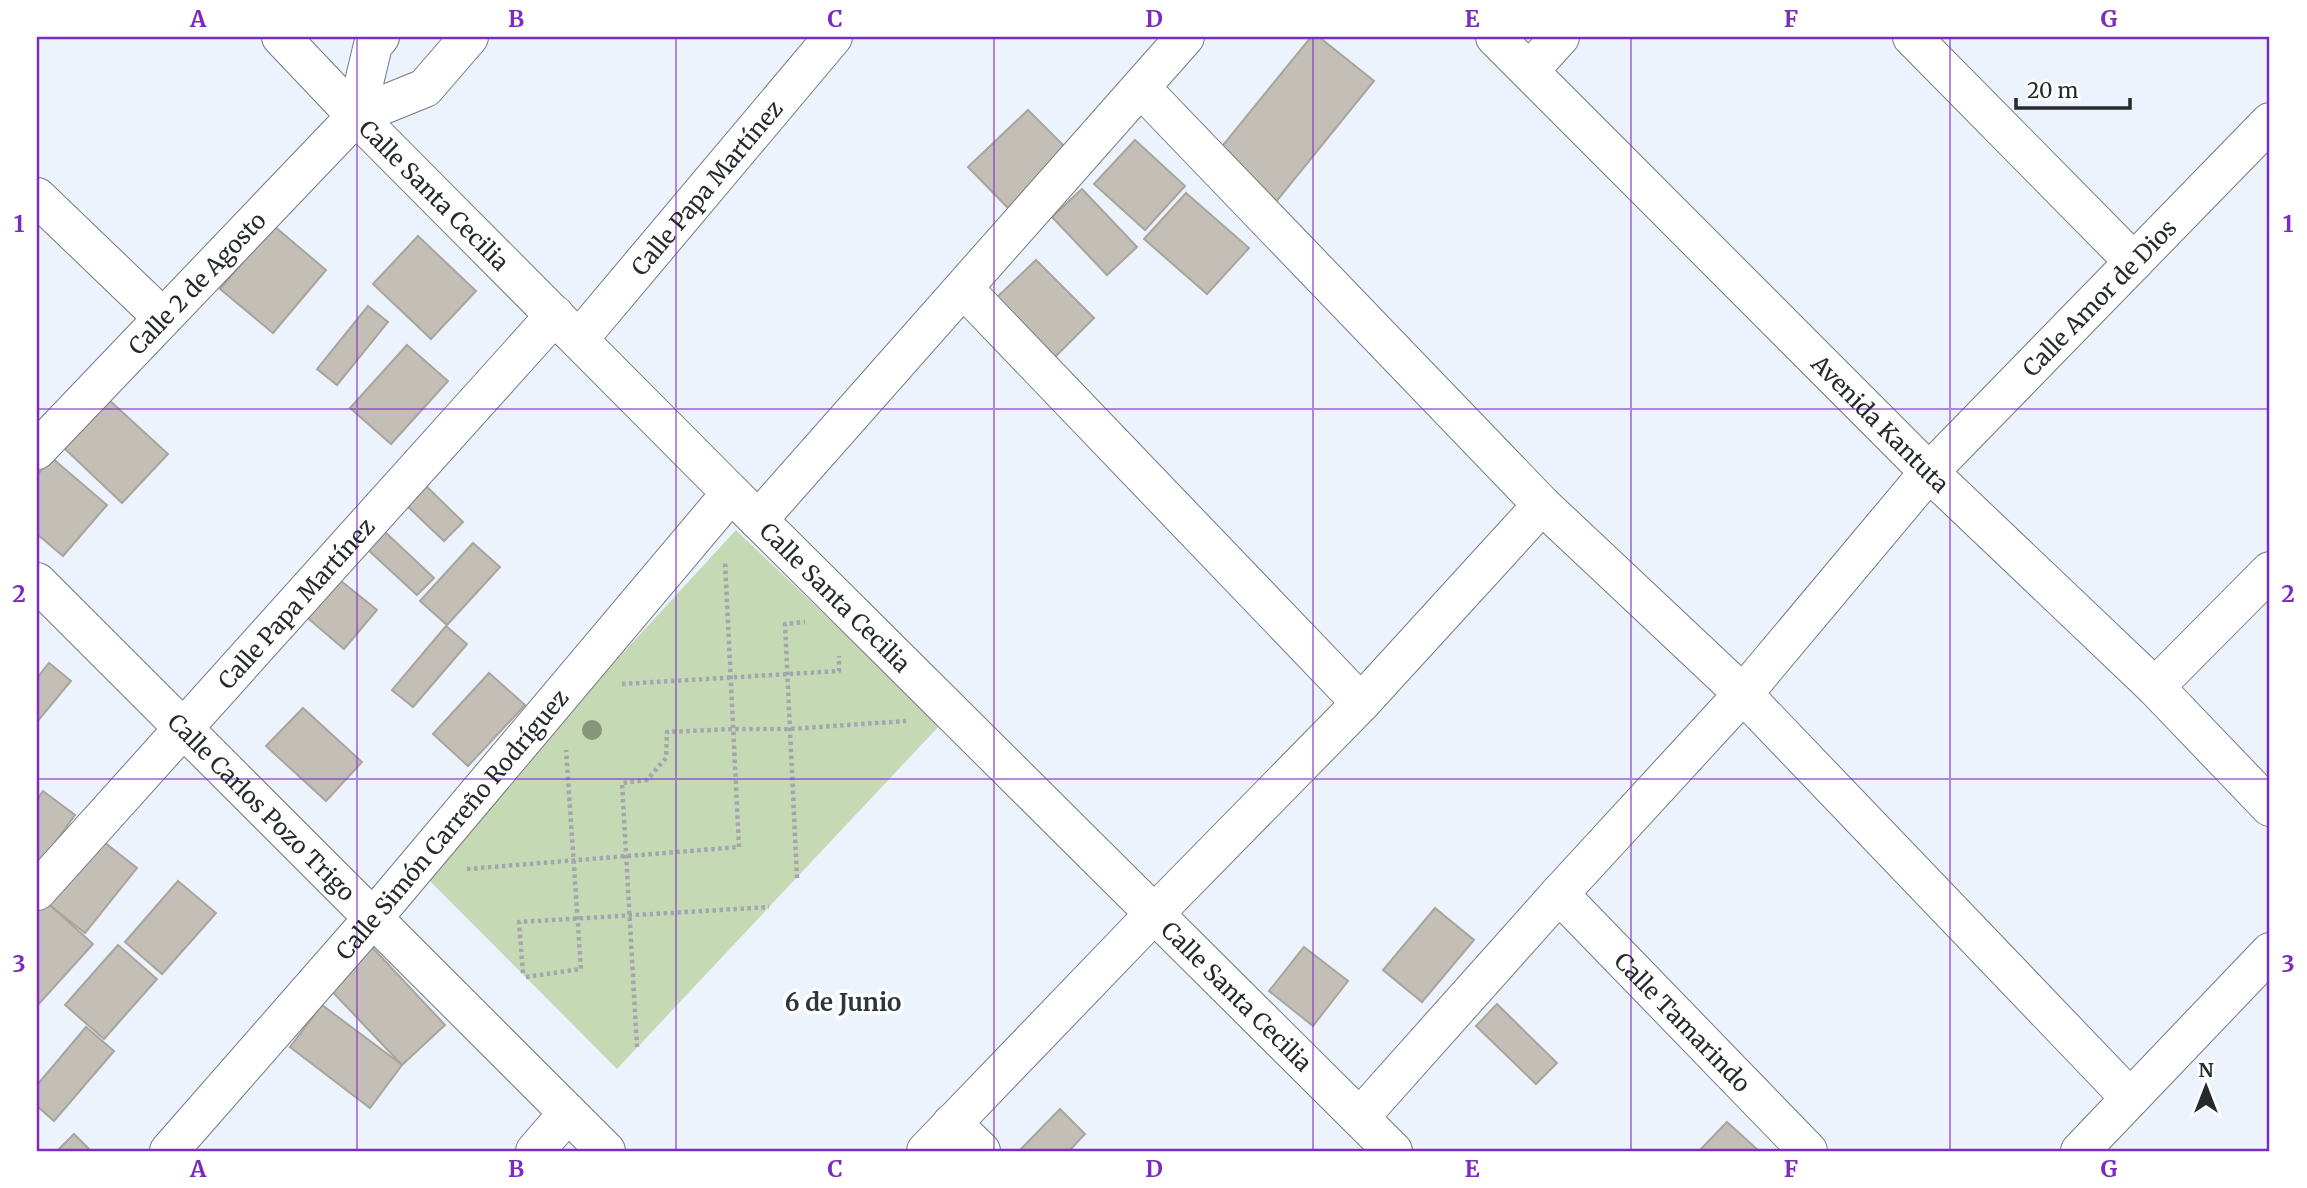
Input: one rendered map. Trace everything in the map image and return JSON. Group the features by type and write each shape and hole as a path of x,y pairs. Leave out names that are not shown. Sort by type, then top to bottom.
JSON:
{"street":[{"name":"Calle Santa Cecilia","path":"281,37 356,116 731,493 1393,1151"},
{"path":"356,116 373,45 380,37"},
{"name":"Calle 2 de Agosto","path":"37,450 356,116 425,88 469,37"},
{"name":"Calle Papa Martínez","path":"37,891 183,728 567,327 833,37"},
{"path":"758,520 1185,37"},
{"name":"Avenida Kantuta","path":"1495,37 1929,472 2155,687 2270,807"},
{"path":"1530,70 1560,37"},
{"path":"1917,38 2134,262"},
{"path":"1141,88 1542,505 1742,694 2130,1098"},
{"name":"Calle Amor de Dios","path":"1360,1117 1742,694 1929,472 2270,122"},
{"path":"37,197 162,317"},
{"path":"964,289 1361,703"},
{"name":"Calle Simón Carreño Rodríguez","path":"169,1151 373,918 731,493"},
{"path":"926,1151 1361,703 1542,505"},
{"path":"2155,687 2270,571"},
{"name":"Calle Carlos Pozo Trigo","path":"37,582 606,1151"},
{"name":"Calle Tamarindo","path":"1559,894 1808,1151"},
{"path":"2080,1151 2270,952"},
{"path":"535,1151 568,1114"},
{"path":"952,1123 981,1151"}],"path":[{"path":"463,869 739,847 724,557"},
{"path":"797,878 785,624 808,622"},
{"path":"620,684 839,671 839,649"},
{"path":"637,1047 622,783 648,780 666,758 667,732 789,729 909,721"},
{"path":"565,744 578,919 581,970 525,975 519,922 578,919 629,917 769,906"}],"green space":[{"path":"736,530 940,725 617,1069 421,872"}],"building":[{"path":"1311,37 1319,37 1374,81 1275,203 1215,155"},
{"path":"1028,110 1068,150 1008,208 968,167"},
{"path":"1135,140 1185,186 1145,230 1094,184"},
{"path":"1082,189 1137,247 1107,275 1052,217"},
{"path":"1186,193 1249,248 1207,294 1144,239"},
{"path":"274,226 326,270 273,333 220,289"},
{"path":"418,236 476,291 431,339 373,284"},
{"path":"1036,260 1094,318 1051,361 993,301"},
{"path":"368,306 388,322 337,385 317,369"},
{"path":"407,345 448,381 391,444 350,408"},
{"path":"108,399 168,454 122,503 63,447"},
{"path":"52,458 107,505 63,556 37,534 37,475"},
{"path":"424,484 463,522 444,541 405,504"},
{"path":"384,531 434,578 417,595 367,549"},
{"path":"473,543 500,567 447,625 420,601"},
{"path":"336,577 377,610 344,649 304,615"},
{"path":"446,626 467,644 413,707 392,690"},
{"path":"49,663 71,681 37,722 37,678"},
{"path":"489,673 525,705 468,766 433,734"},
{"path":"303,708 362,762 326,801 266,746"},
{"path":"43,791 75,815 41,862 37,859 37,800"},
{"path":"95,835 137,868 85,933 43,900"},
{"path":"178,881 216,913 162,974 125,942"},
{"path":"43,899 93,944 37,1006 37,906"},
{"path":"1435,908 1474,940 1422,1002 1383,970"},
{"path":"118,945 157,979 104,1039 65,1005"},
{"path":"371,946 445,1025 402,1065 327,986"},
{"path":"1304,947 1348,981 1313,1026 1269,991"},
{"path":"1497,1004 1557,1063 1536,1084 1476,1026"},
{"path":"322,1005 402,1065 370,1108 290,1047"},
{"path":"86,1027 114,1051 54,1121 37,1106 37,1085"},
{"path":"1060,1109 1085,1134 1069,1151 1019,1151"},
{"path":"1727,1122 1759,1151 1699,1151"},
{"path":"74,1134 91,1151 57,1151"}],"district":[{"name":"6 de Junio","path":"843,1002"}]}
